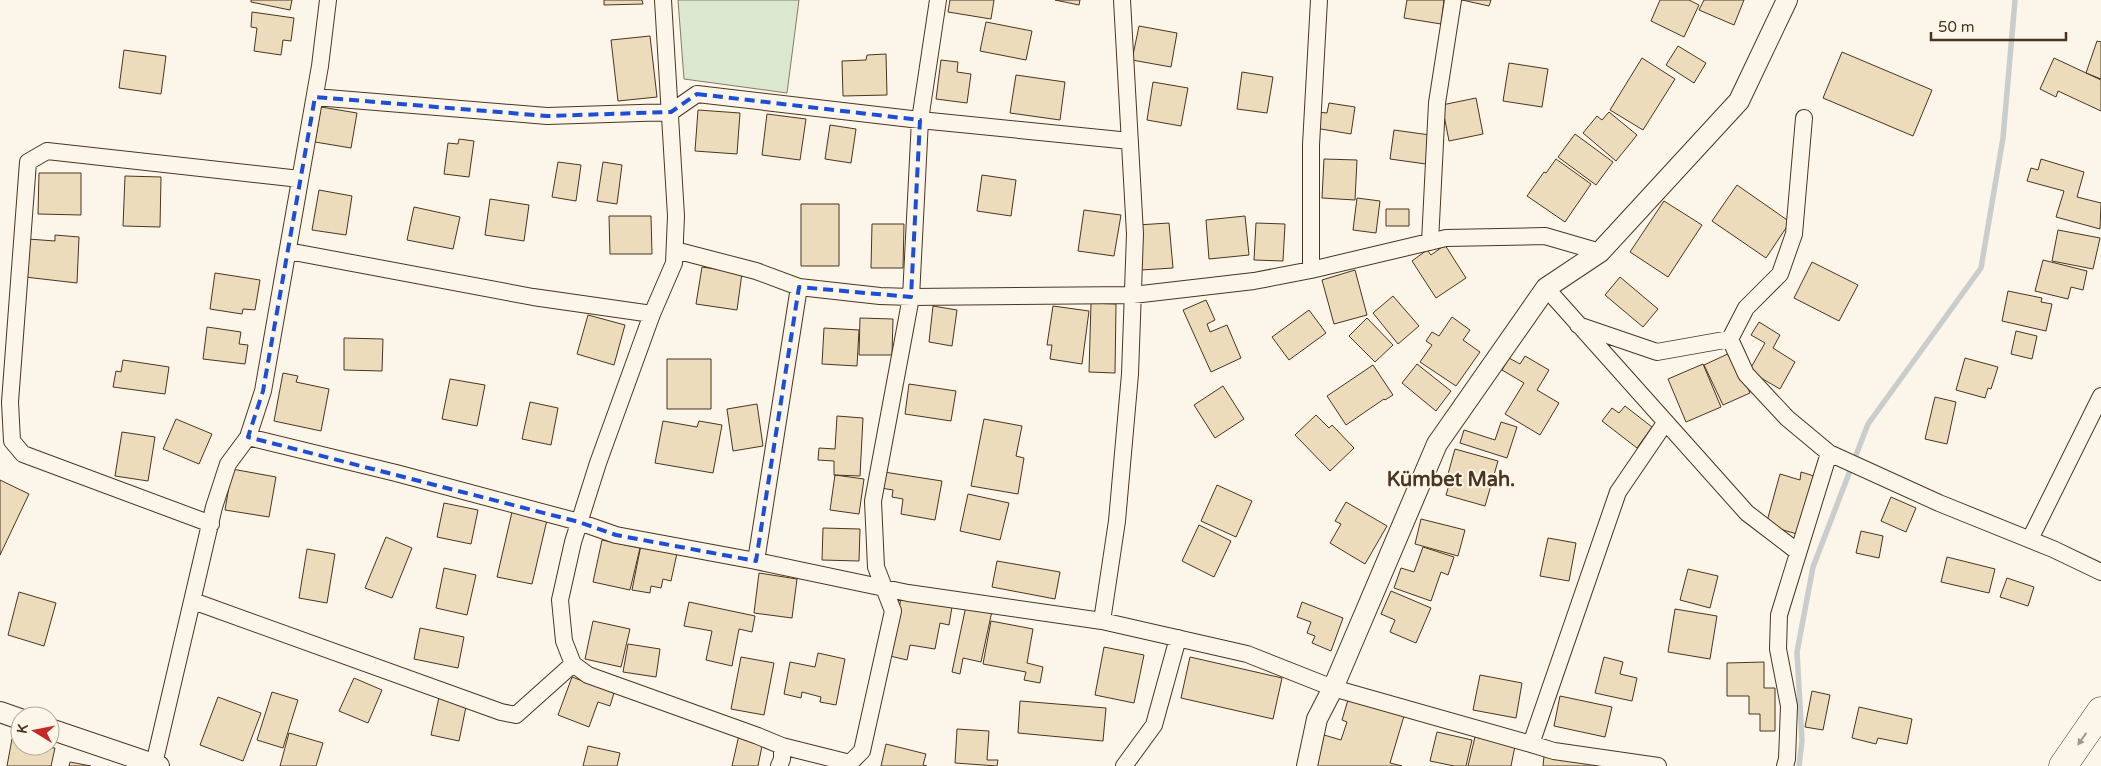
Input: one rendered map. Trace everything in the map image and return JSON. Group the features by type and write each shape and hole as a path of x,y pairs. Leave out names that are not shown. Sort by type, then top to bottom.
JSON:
{"highway":[{"path":"2063,766 2101,711"}],"street":[{"path":"60,732 157,765 193,600 211,524 228,464 248,437 263,391 315,97 328,0"},
{"path":"663,0 676,216 674,262 652,314 598,463 573,542 560,600 564,642 573,664 588,675 782,746 850,763 862,751 892,611 876,567 873,501 911,297 920,120 938,0"},
{"path":"1102,621 1117,521 1130,374 1133,295 1134,234 1122,0"},
{"path":"1311,270 1311,145 1319,0"},
{"path":"1430,242 1437,103 1454,0"},
{"path":"1307,766 1317,719 1333,688 1437,444 1546,288 1600,252 1739,101 1786,0"},
{"path":"315,97 547,116 671,112 697,94 920,120 1130,141"},
{"path":"1730,339 1746,308 1780,274 1794,234 1804,118"},
{"path":"211,524 24,454 12,440 10,402 28,162 47,151 300,179"},
{"path":"675,250 756,271 799,287 880,296 911,297 1133,295 1254,280 1311,270 1446,238 1545,236 1600,252"},
{"path":"288,251 533,297 652,314"},
{"path":"756,561 799,287"},
{"path":"1546,288 1747,513 1798,552"},
{"path":"1578,325 1657,352 1730,339"},
{"path":"1730,339 1746,374 1787,418 1835,456 1939,503 2030,539 2101,572"},
{"path":"2030,539 2101,396"},
{"path":"1531,744 1618,492 1665,423"},
{"path":"248,437 396,473 579,522 616,535 756,561 908,593 1102,621 1247,654 1333,688 1554,751 1658,766"},
{"path":"1785,766 1787,759 1789,706 1778,649 1779,615 1798,552 1835,456"},
{"path":"193,600 501,712 516,715 573,664"},
{"path":"1124,766 1154,725 1178,638"},
{"path":"779,766 782,759 782,746"}],"highlighted area":[{"path":"697,94 920,120 911,297 799,287 756,561 616,535 579,522 248,437 263,391 315,97 547,116 671,112"}],"green space":[{"path":"678,0 799,0 787,93 684,79"}],"building":[{"path":"251,0 292,0 290,10 251,2"},
{"path":"604,0 642,0 643,4 604,5"},
{"path":"950,0 994,0 991,19 948,12"},
{"path":"1055,0 1080,0 1079,5"},
{"path":"1407,0 1444,0 1441,24 1404,18"},
{"path":"1462,0 1491,0 1489,6"},
{"path":"1660,0 1689,0 1699,5 1684,37 1651,21"},
{"path":"1704,0 1744,0 1734,25 1699,10"},
{"path":"252,12 294,18 291,41 283,40 281,55 254,51 257,28 251,27"},
{"path":"986,22 1032,31 1026,60 980,51"},
{"path":"1139,26 1177,33 1171,67 1132,60"},
{"path":"650,36 657,97 618,101 611,40"},
{"path":"2097,41 2101,42 2101,79 2086,73"},
{"path":"1678,46 1706,63 1694,83 1666,65"},
{"path":"124,50 166,56 161,94 119,88"},
{"path":"1842,52 1932,90 1913,136 1823,98"},
{"path":"886,54 887,95 843,96 842,61 866,60 867,55"},
{"path":"1642,58 1675,79 1643,130 1610,110"},
{"path":"2054,58 2101,80 2101,111 2058,91 2056,97 2040,89"},
{"path":"941,60 958,62 957,72 971,74 967,103 936,99"},
{"path":"1509,63 1548,69 1542,107 1503,101"},
{"path":"1242,72 1273,77 1267,113 1237,109"},
{"path":"1016,75 1065,82 1060,120 1010,113"},
{"path":"1153,82 1188,88 1181,126 1147,120"},
{"path":"1476,98 1483,134 1449,141 1442,105"},
{"path":"1329,103 1355,107 1351,134 1315,128 1317,112 1327,113"},
{"path":"321,107 357,113 351,148 315,142"},
{"path":"698,110 740,113 737,154 695,151"},
{"path":"1609,112 1637,135 1616,161 1583,133 1597,116 1602,120"},
{"path":"767,114 806,119 800,160 762,155"},
{"path":"830,125 856,129 851,163 825,159"},
{"path":"1394,130 1430,135 1426,164 1390,159"},
{"path":"1575,134 1613,162 1596,185 1558,157"},
{"path":"459,139 474,141 469,177 444,174 448,143 458,144"},
{"path":"1324,159 1357,160 1355,200 1322,198"},
{"path":"1556,159 1591,184 1565,222 1527,196"},
{"path":"2041,159 2084,172 2077,197 2101,203 2100,229 2056,217 2064,191 2027,181 2031,168 2038,170"},
{"path":"558,162 581,165 576,201 552,197"},
{"path":"603,162 622,165 617,204 597,201"},
{"path":"39,173 81,173 81,215 38,214"},
{"path":"982,175 1016,180 1011,216 977,211"},
{"path":"125,176 161,177 160,227 123,226"},
{"path":"1737,185 1790,222 1766,258 1712,221"},
{"path":"319,190 352,196 346,235 312,230"},
{"path":"1357,198 1380,201 1376,233 1353,230"},
{"path":"490,199 529,205 524,241 485,235"},
{"path":"1664,201 1702,225 1668,277 1630,252"},
{"path":"801,204 839,204 839,266 801,266"},
{"path":"414,207 460,217 453,249 407,240"},
{"path":"1386,209 1409,209 1409,226 1386,226"},
{"path":"1084,210 1121,215 1114,256 1078,251"},
{"path":"609,216 651,216 652,254 610,254"},
{"path":"1245,216 1249,255 1209,259 1206,220"},
{"path":"1169,223 1173,268 1141,270 1137,225"},
{"path":"1256,223 1285,224 1283,261 1254,260"},
{"path":"872,224 904,224 903,268 871,268"},
{"path":"2058,230 2100,238 2093,269 2052,261"},
{"path":"55,235 79,237 77,283 25,277 28,239 55,241"},
{"path":"1445,245 1466,278 1436,298 1412,261 1427,250 1431,255"},
{"path":"2043,260 2087,271 2083,290 2071,287 2068,299 2035,291"},
{"path":"1812,262 1858,285 1839,321 1794,298"},
{"path":"702,267 742,273 737,310 696,304"},
{"path":"1355,270 1367,315 1334,324 1322,280"},
{"path":"215,273 260,280 255,310 243,309 242,314 210,309"},
{"path":"1620,277 1658,309 1643,327 1605,295"},
{"path":"2008,291 2042,298 2041,302 2052,304 2046,331 2002,321"},
{"path":"1393,296 1419,326 1398,344 1373,313"},
{"path":"1206,300 1215,320 1207,324 1210,332 1227,325 1241,358 1211,372 1183,310"},
{"path":"1091,303 1116,304 1115,373 1089,372"},
{"path":"933,306 957,310 952,346 929,342"},
{"path":"1053,306 1089,311 1082,364 1050,359 1052,345 1047,345"},
{"path":"1309,310 1326,333 1289,360 1272,337"},
{"path":"588,315 625,325 614,365 577,354"},
{"path":"1452,317 1470,330 1463,340 1480,352 1456,386 1420,362 1432,345 1426,341 1432,332 1439,336"},
{"path":"860,318 893,319 892,355 859,355"},
{"path":"1367,318 1393,345 1375,362 1349,336"},
{"path":"1759,322 1780,335 1773,348 1795,362 1780,389 1749,371 1765,343 1751,335"},
{"path":"207,327 241,332 239,344 248,345 245,364 203,359"},
{"path":"824,328 859,330 857,366 822,364"},
{"path":"2016,331 2037,336 2032,359 2011,354"},
{"path":"344,338 383,339 382,371 344,370"},
{"path":"1732,352 1750,393 1723,405 1704,365"},
{"path":"1525,356 1549,370 1537,390 1559,403 1540,435 1505,414 1524,383 1502,370 1509,358 1520,364"},
{"path":"1965,358 1998,367 1991,389 1988,388 1985,398 1956,390"},
{"path":"667,359 711,359 711,409 667,409"},
{"path":"123,360 169,367 165,394 113,387 116,371 121,372"},
{"path":"1417,364 1451,391 1436,411 1402,383"},
{"path":"1703,364 1721,407 1686,422 1668,379"},
{"path":"1373,365 1393,395 1346,425 1327,396"},
{"path":"283,373 298,376 296,382 329,389 321,431 274,421"},
{"path":"450,379 485,385 477,426 442,419"},
{"path":"909,384 956,391 951,421 905,414"},
{"path":"1223,386 1244,419 1215,438 1194,405"},
{"path":"1935,397 1956,402 1947,444 1925,439"},
{"path":"530,402 558,408 551,445 522,439"},
{"path":"757,404 763,446 733,451 727,409"},
{"path":"1625,406 1652,427 1637,448 1602,421 1612,408 1619,413"},
{"path":"1316,415 1329,428 1332,425 1354,448 1330,471 1295,435"},
{"path":"837,416 863,418 860,476 834,475 834,461 818,460 819,448 835,449"},
{"path":"176,419 212,434 199,464 163,449"},
{"path":"984,419 1022,426 1016,456 1024,458 1018,494 971,486"},
{"path":"663,421 697,427 699,421 722,425 713,473 655,463"},
{"path":"1501,422 1517,427 1507,458 1460,443 1464,430 1495,440"},
{"path":"122,432 155,437 148,481 115,476"},
{"path":"1455,449 1498,461 1485,506 1446,495 1452,475 1448,474"},
{"path":"232,469 276,477 269,517 225,510"},
{"path":"884,472 942,481 935,520 901,514 903,499 892,497 893,490 881,488"},
{"path":"1801,472 1814,476 1797,534 1766,525 1780,474 1800,480"},
{"path":"835,475 864,479 859,514 830,510"},
{"path":"0,480 29,494 0,555"},
{"path":"1217,485 1252,501 1236,537 1201,521"},
{"path":"968,494 1009,503 1000,540 960,531"},
{"path":"1891,497 1916,508 1906,532 1881,521"},
{"path":"1346,502 1387,526 1365,564 1330,543 1341,524 1335,521"},
{"path":"444,503 478,510 471,544 437,537"},
{"path":"512,512 547,520 532,584 497,577"},
{"path":"1421,519 1465,530 1458,556 1415,544"},
{"path":"1199,525 1231,541 1214,577 1182,561"},
{"path":"823,528 860,529 859,561 822,560"},
{"path":"1861,531 1883,536 1879,558 1856,553"},
{"path":"386,537 412,548 392,598 365,588"},
{"path":"1548,538 1576,543 1569,581 1540,576"},
{"path":"602,540 640,548 630,590 593,582"},
{"path":"641,545 677,553 671,581 663,579 661,588 651,586 650,593 632,590"},
{"path":"1423,547 1454,557 1448,575 1441,572 1431,601 1394,588 1401,568 1414,572"},
{"path":"307,549 335,554 327,603 299,598"},
{"path":"1947,557 1995,569 1989,593 1941,582"},
{"path":"997,561 1060,572 1055,599 992,587"},
{"path":"444,568 476,575 467,615 436,608"},
{"path":"1688,569 1718,576 1710,608 1680,600"},
{"path":"759,573 797,579 792,618 754,613"},
{"path":"2007,578 2034,587 2028,606 2000,597"},
{"path":"1391,591 1431,608 1416,643 1390,632 1395,620 1381,614"},
{"path":"19,592 56,603 44,646 8,635"},
{"path":"901,598 952,607 949,625 940,623 935,649 910,645 907,660 890,656"},
{"path":"689,602 755,616 752,632 739,629 732,666 706,660 712,631 684,626"},
{"path":"1302,602 1343,618 1331,651 1312,643 1315,636 1307,633 1311,622 1297,617"},
{"path":"966,606 992,611 981,662 963,658 960,674 952,672"},
{"path":"1675,609 1717,616 1710,659 1668,652"},
{"path":"593,621 630,629 621,667 585,659"},
{"path":"991,621 1033,629 1027,663 1043,667 1040,683 1024,680 1026,672 983,664"},
{"path":"420,628 464,637 458,668 414,659"},
{"path":"628,644 660,649 656,677 623,672"},
{"path":"1104,647 1144,655 1134,703 1095,695"},
{"path":"818,653 845,659 836,705 820,702 821,697 802,692 801,698 784,694 790,662 815,667"},
{"path":"741,657 774,663 764,715 731,709"},
{"path":"1190,657 1282,678 1273,719 1181,698"},
{"path":"1604,657 1623,662 1620,674 1637,678 1632,701 1595,693"},
{"path":"1764,662 1764,688 1775,688 1775,731 1760,731 1760,714 1749,714 1749,696 1727,696 1727,663"},
{"path":"1480,675 1522,683 1516,718 1473,710"},
{"path":"572,677 614,693 610,706 598,702 589,727 558,715"},
{"path":"354,678 382,690 368,723 339,711"},
{"path":"1812,691 1830,695 1823,730 1805,727"},
{"path":"272,692 298,700 283,748 257,740"},
{"path":"1560,696 1612,707 1605,737 1554,726"},
{"path":"218,697 261,713 243,761 200,745"},
{"path":"439,697 467,702 459,741 431,735"},
{"path":"1348,700 1404,716 1390,763 1402,766 1315,766 1324,735 1341,740 1347,722 1342,720"},
{"path":"1020,701 1106,708 1103,741 1018,733"},
{"path":"1859,707 1912,719 1907,744 1878,738 1876,744 1852,738"},
{"path":"957,729 989,731 987,760 998,760 997,766 955,763"},
{"path":"1437,732 1472,740 1466,766 1454,766 1430,761"},
{"path":"289,733 323,743 316,766 280,766"},
{"path":"739,735 763,741 758,766 732,766"},
{"path":"1475,737 1515,746 1511,766 1468,766"},
{"path":"886,744 926,754 923,765 927,766 881,766"},
{"path":"588,746 620,753 617,766 583,766"},
{"path":"10,750 10,756 53,756 51,766 7,766"},
{"path":"1544,756 1596,764 1595,766 1543,766"},
{"path":"70,762 91,766 69,766"}],"waterway":[{"path":"1799,766 1802,741 1797,652 1813,567 1868,424 1981,268 2003,138 2015,0"}],"district":[{"name":"Kümbet Mah.","path":"1451,480"}]}
